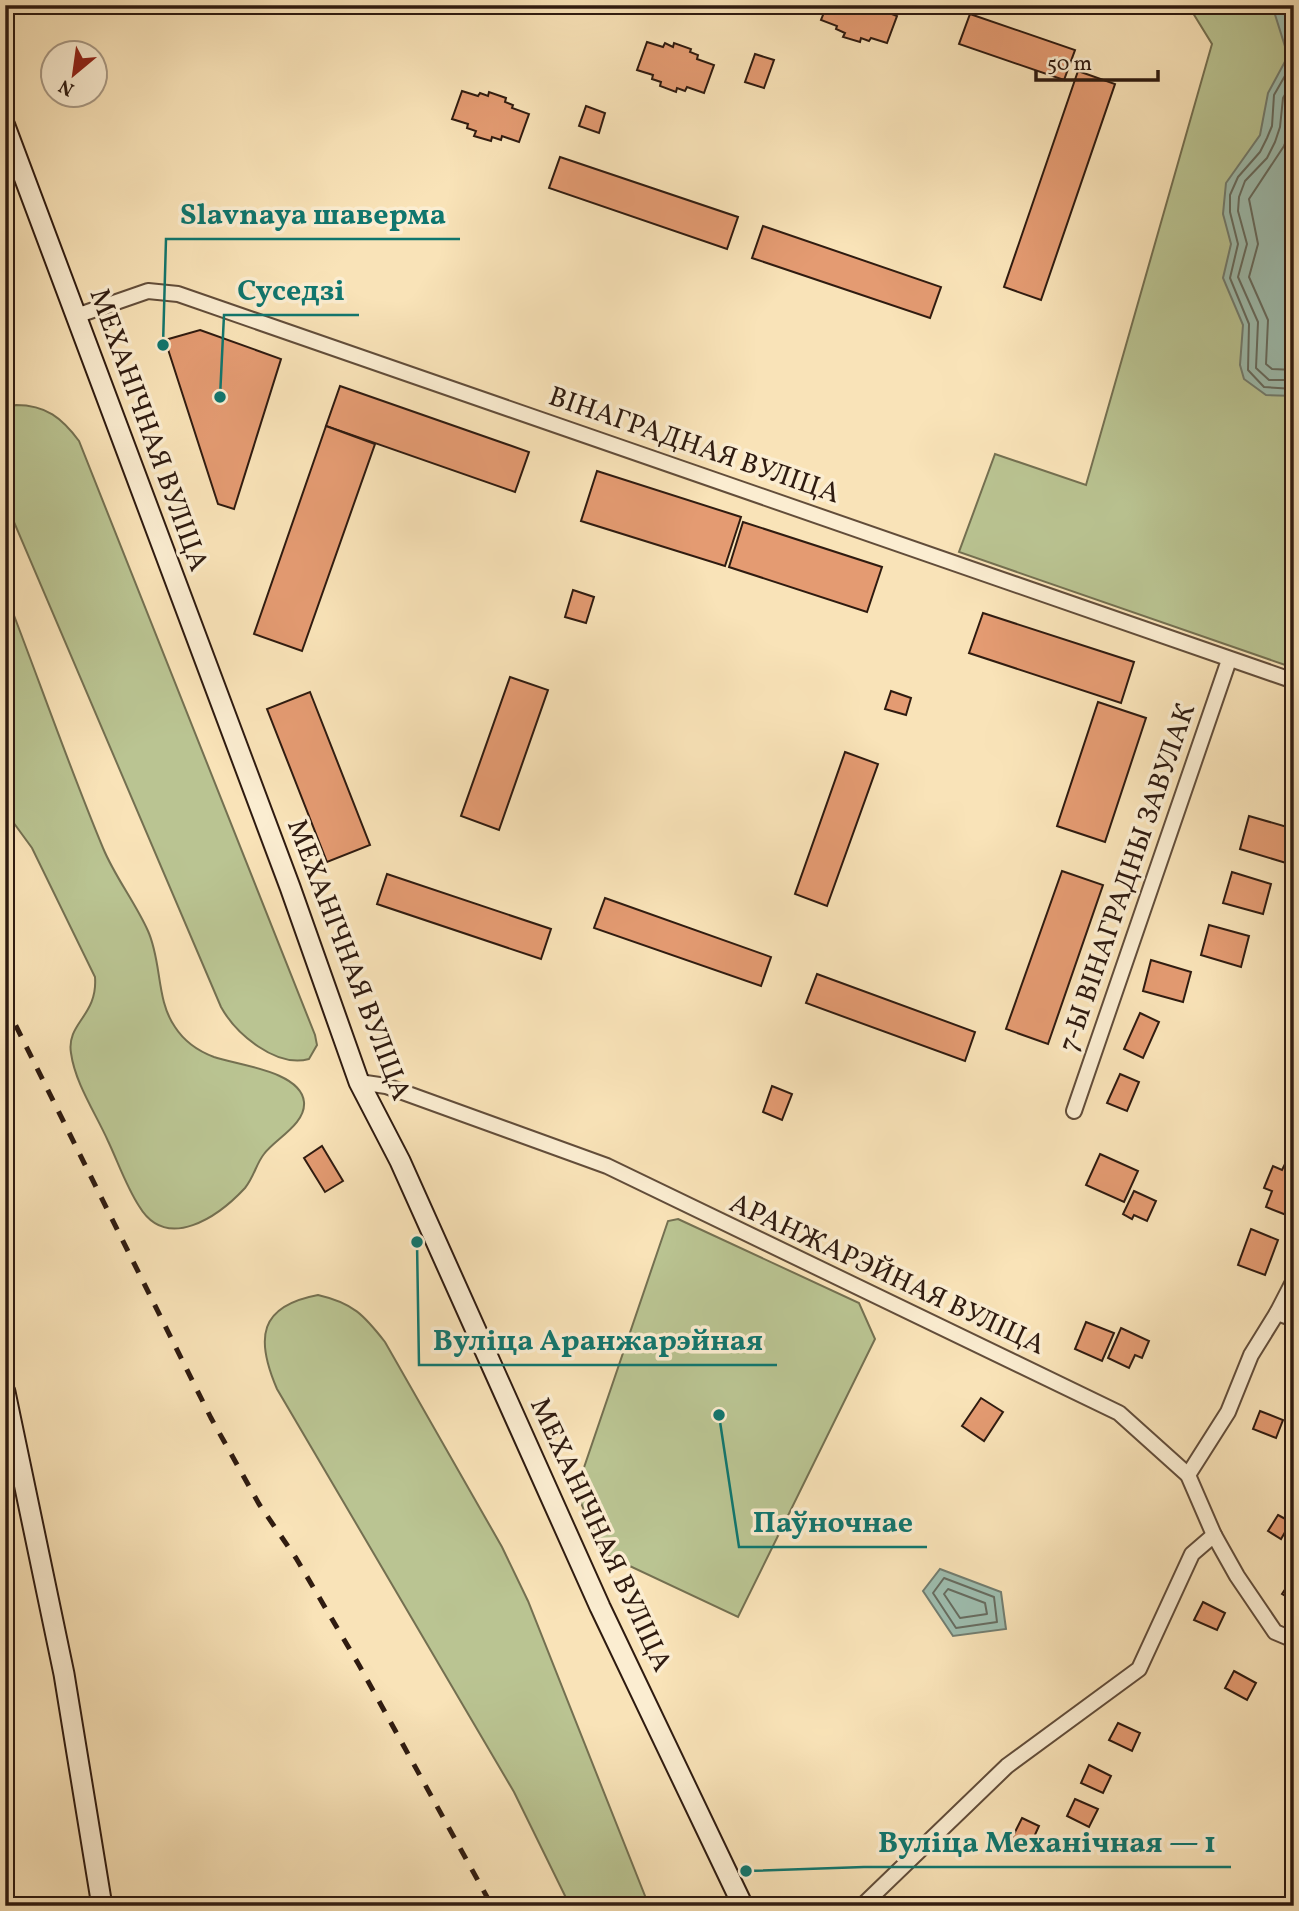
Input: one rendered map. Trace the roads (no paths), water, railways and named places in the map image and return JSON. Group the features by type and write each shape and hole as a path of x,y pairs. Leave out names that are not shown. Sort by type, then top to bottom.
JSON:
{"street":[{"name":"МЕХАНІЧНАЯ ВУЛІЦА","path":"5,127 359,1083 400,1161 600,1608 743,1906"},
{"name":"ВІНАГРАДНАЯ ВУЛІЦА","path":"76,316 148,291 178,294 1294,681"},
{"name":"7-Ы ВІНАГРАДНЫ ЗАВУЛАК","path":"1074,1111 1229,660"},
{"name":"АРАНЖАРЭЙНАЯ ВУЛІЦА","path":"359,1083 386,1086 607,1166 1119,1413 1188,1475 1214,1535 1237,1576 1275,1632 1294,1640"},
{"path":"1188,1475 1228,1412 1251,1355 1294,1280"},
{"path":"1277,1313 1294,1319"},
{"path":"5,1392 64,1674 102,1906"},
{"path":"862,1906 1007,1766 1139,1669 1192,1554 1214,1535"}],"water":[{"path":"1272,5 1294,5 1294,396 1266,395 1244,379 1240,365 1243,325 1223,278 1231,244 1223,214 1226,183 1260,135 1268,93 1288,56"},
{"path":"940,1569 1001,1592 1006,1629 953,1636 923,1591"}],"railway":[{"path":"5,1004 211,1418 259,1504 296,1558 359,1665 492,1906"},
{"path":"442,1897 446,1906"}],"place":[{"name":"Slavnaya шаверма","path":"163,345"},
{"name":"Суседзі","path":"220,397"},
{"name":"Вуліца Аранжарэйная","path":"417,1242"},
{"name":"Паўночнае","path":"719,1415"},
{"name":"Вуліца Механічная — 1","path":"746,1871"}]}
